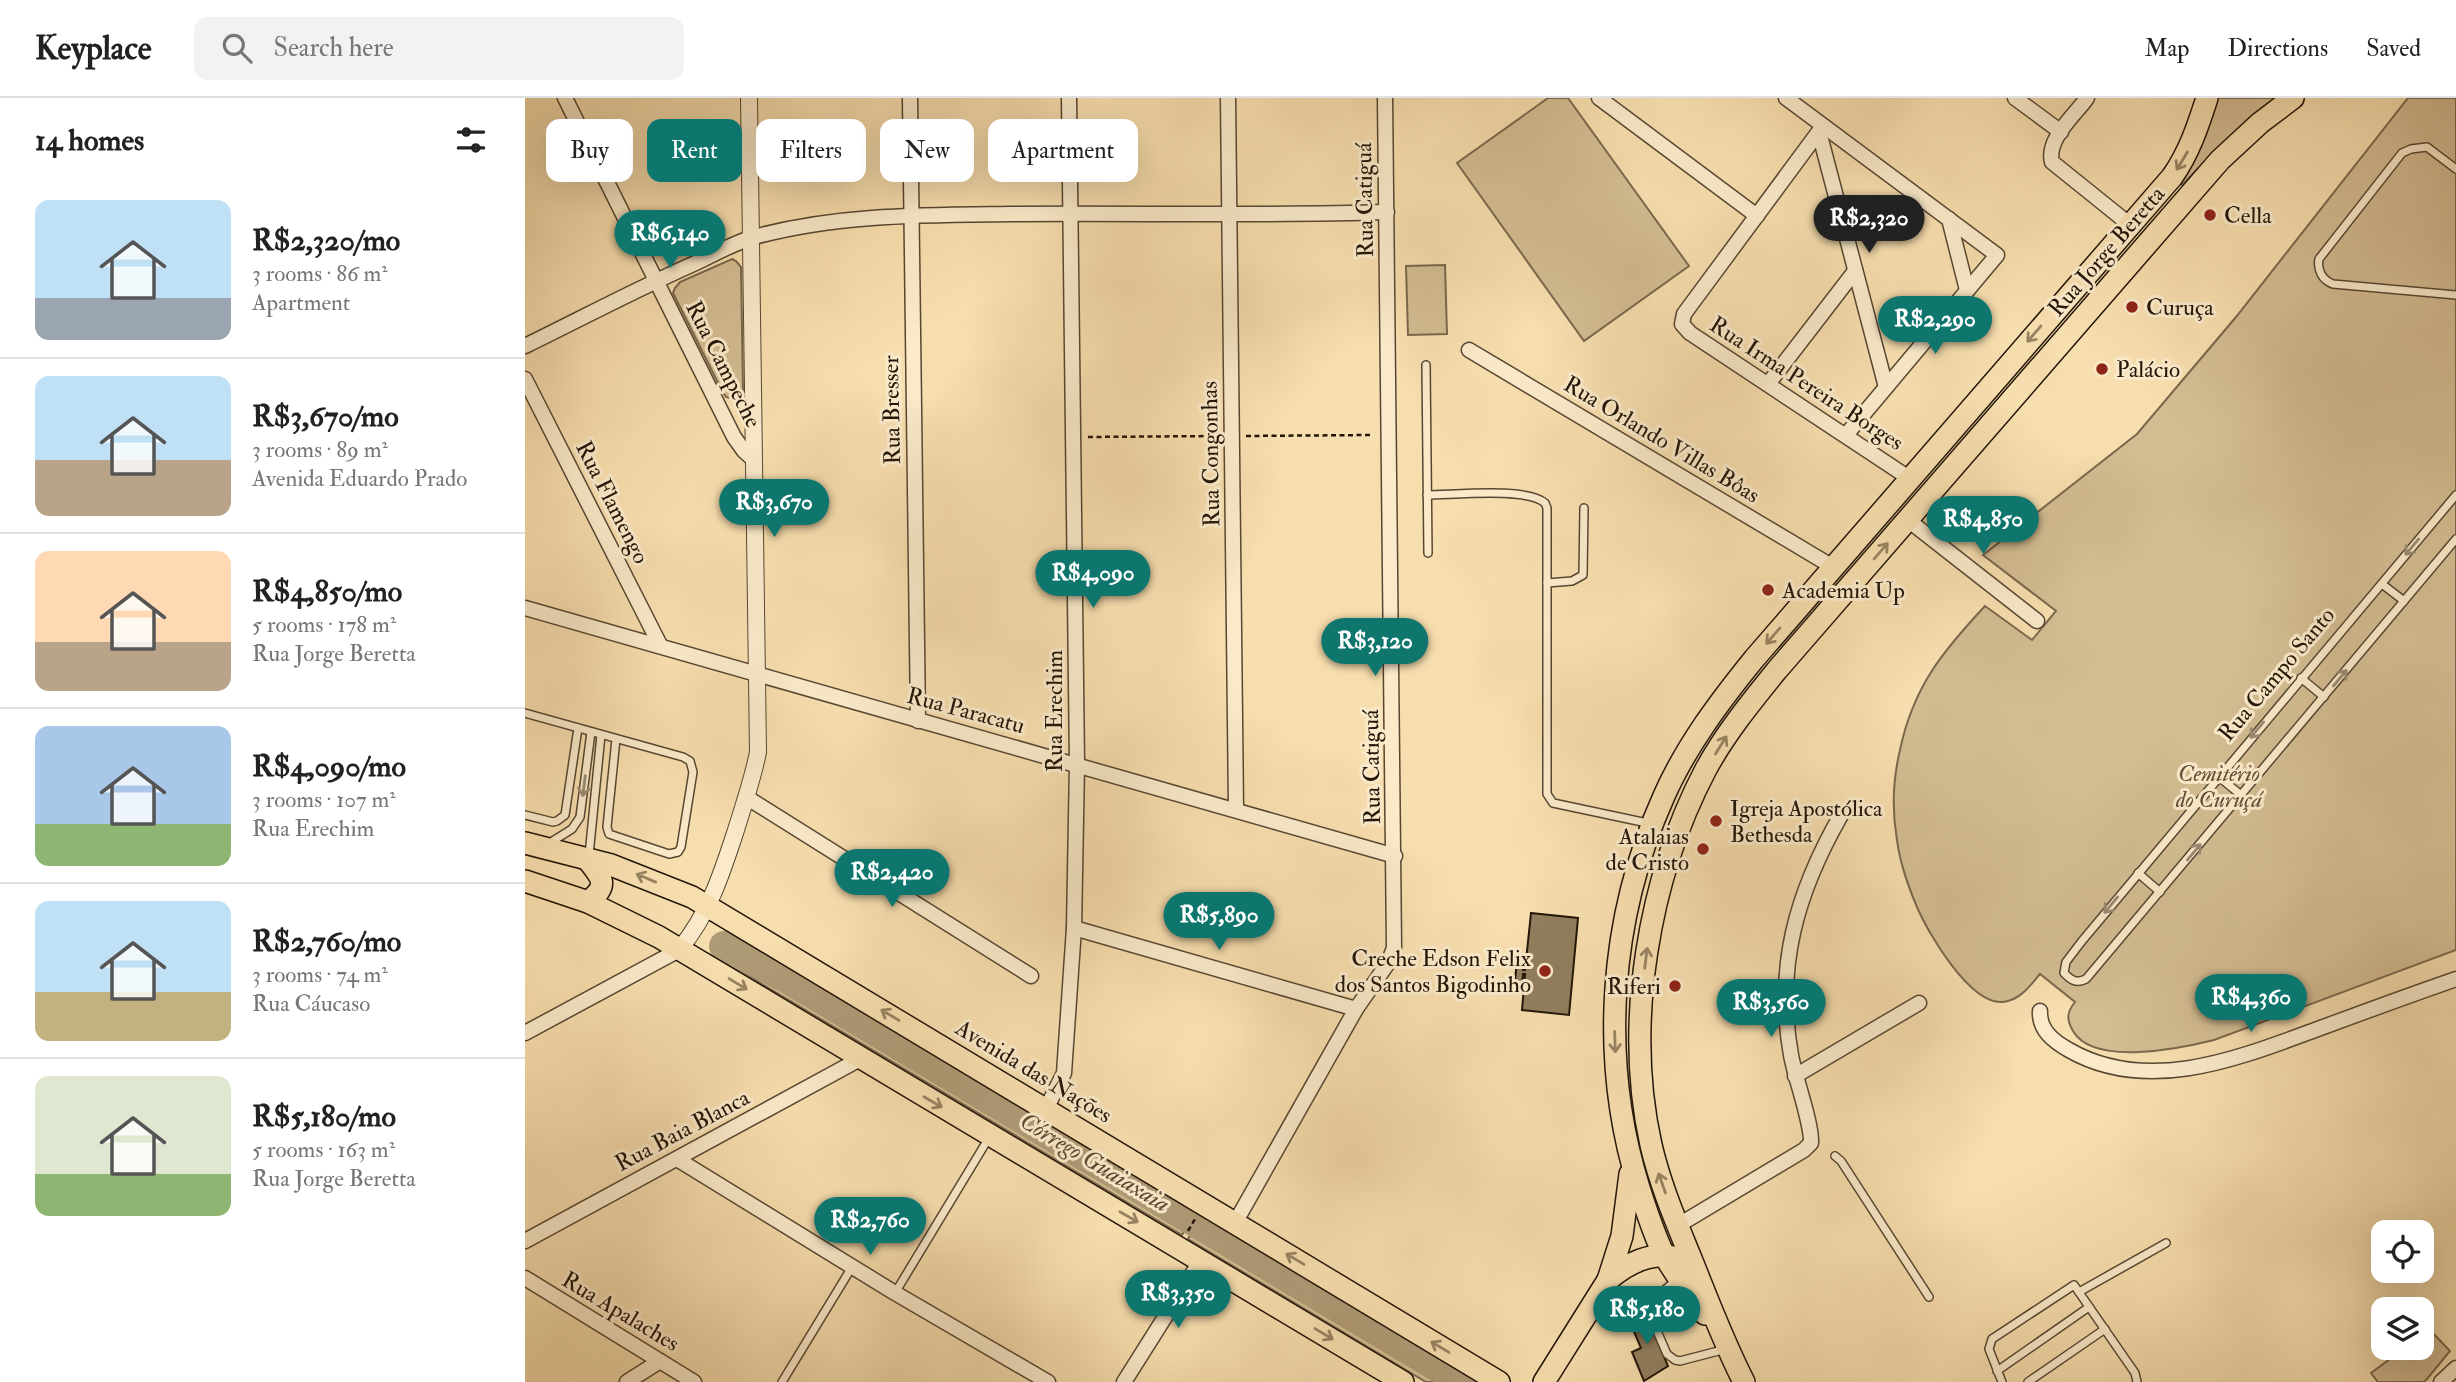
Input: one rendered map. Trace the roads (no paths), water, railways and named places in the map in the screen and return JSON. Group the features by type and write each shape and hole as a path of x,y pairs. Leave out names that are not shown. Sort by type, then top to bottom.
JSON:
{"main road":[{"name":"Rua Jorge Beretta","path":"1725,1343 1678,1278 1649,1219 1631,1162 1617,1080 1615,997 1626,913 1652,824 1685,755 1729,689 2181,164 2194,138 2207,98"},
{"name":"Rua Jorge Beretta","path":"1744,1382 1677,1226 1658,1171 1651,1143 1642,1077 1641,1039 1646,959 1662,880 1674,842 1706,769 1751,701 2220,160 2260,123 2293,98"},
{"name":"Avenida das Nações","path":"534,845 638,874 708,906 1499,1382"},
{"path":"588,860 600,875 602,885 599,894 588,902"},
{"path":"525,881 588,902 659,937 1403,1382"},
{"path":"1544,1382 1608,1280 1622,1236 1631,1162"},
{"path":"1608,1280 1632,1263 1674,1256 1684,1264 1725,1343"}],"street":[{"name":"Rua Campeche","path":"565,98 734,437 754,460"},
{"path":"525,1033 679,950 717,889 758,752 749,98"},
{"name":"Rua Bresser","path":"910,98 918,720"},
{"name":"Rua Erechim","path":"1047,1109 1064,1073 1073,929 1077,764 1069,98"},
{"name":"Rua Congonhas","path":"1228,98 1236,809"},
{"name":"Rua Catiguá","path":"1235,1223 1356,1009 1388,963 1394,948 1385,98"},
{"path":"1599,98 1757,216 1821,129"},
{"path":"1786,98 1821,129 1997,255 1846,435"},
{"path":"2015,98 2061,132"},
{"path":"2087,98 2061,132 2051,152 2052,162 2129,224"},
{"path":"1821,129 1886,387"},
{"path":"525,346 656,281 751,238 795,228 855,219 911,215 1230,216 1387,212"},
{"name":"Rua Irma Pereira Borges","path":"1757,216 1684,314 1682,324 1690,333 1909,478"},
{"path":"1949,219 1967,290"},
{"path":"1768,384 1855,271"},
{"name":"Rua Orlando Villas Bôas","path":"1469,350 1833,567"},
{"name":"Rua Flamengo","path":"525,379 660,645"},
{"path":"1908,520 2037,621"},
{"name":"Rua Paracatu","path":"525,607 1395,856"},
{"path":"746,797 1031,976"},
{"path":"1677,1226 1811,1143 1795,1076 1785,1010 1785,985 1791,939 1816,863 1841,815"},
{"path":"1073,929 1356,1009"},
{"path":"2040,1011 2039,1021 2043,1030 2060,1045 2078,1055 2119,1068 2181,1070 2207,1066 2258,1051 2456,978"},
{"path":"1795,1076 1919,1003"},
{"name":"Rua Baia Blanca","path":"525,1241 860,1059"},
{"path":"677,1159 895,1293 1048,1382"},
{"path":"1123,1382 1201,1260"},
{"name":"Rua Apalaches","path":"525,1278 694,1382"},
{"path":"627,1382 660,1361"},
{"path":"2441,1382 2456,1368"}],"lane":[{"path":"2456,169 2427,147 2402,153 2319,259 2318,264 2323,277 2333,284 2456,295"},
{"path":"1426,365 1428,553"},
{"path":"1427,495 1513,494 1541,499 1547,508 1548,799 1553,803 1652,824"},
{"name":"Rua Campo Santo","path":"2454,544 2086,979 2074,981 2064,973 2066,962 2138,873 2456,495"},
{"path":"1547,583 1572,582 1583,575 1584,508"},
{"path":"2382,584 2404,601"},
{"path":"2301,678 2324,697"},
{"path":"525,713 688,759 692,763 693,772 678,852 670,854 609,834 607,827 616,739"},
{"path":"525,815 553,822 565,815 578,728"},
{"path":"534,845 565,834 577,822 591,732"},
{"path":"588,860 601,735"},
{"path":"2219,777 2241,795"},
{"path":"2138,873 2160,892"},
{"path":"895,1293 990,1135"},
{"path":"1835,1156 1841,1161 1929,1297"},
{"path":"2079,1292 2166,1244"},
{"path":"782,1382 852,1266"},
{"path":"1678,1278 1647,1308 1667,1354 1680,1361 1725,1343"},
{"path":"2002,1382 1989,1349 1992,1339 2074,1285 2135,1373 2137,1382"},
{"path":"1997,1371 2089,1307"},
{"path":"2028,1382 2105,1329"}],"waterway":[{"name":"Córrego Guaiaxaia","path":"724,946 790,980 1463,1382"}],"place":[{"name":"Cella","path":"2210,215"},
{"name":"Curuça","path":"2132,307"},
{"name":"Palácio","path":"2102,369"},
{"name":"Academia Up","path":"1768,590"},
{"name":"Igreja Apostólica Bethesda","path":"1716,821"},
{"name":"Atalaias de Cristo","path":"1703,849"},
{"name":"Creche Edson Felix dos Santos Bigodinho","path":"1545,971"},
{"name":"Riferi","path":"1675,986"}],"park label":[{"name":"Cemitério do Curuçá","path":"2219,786"}]}
